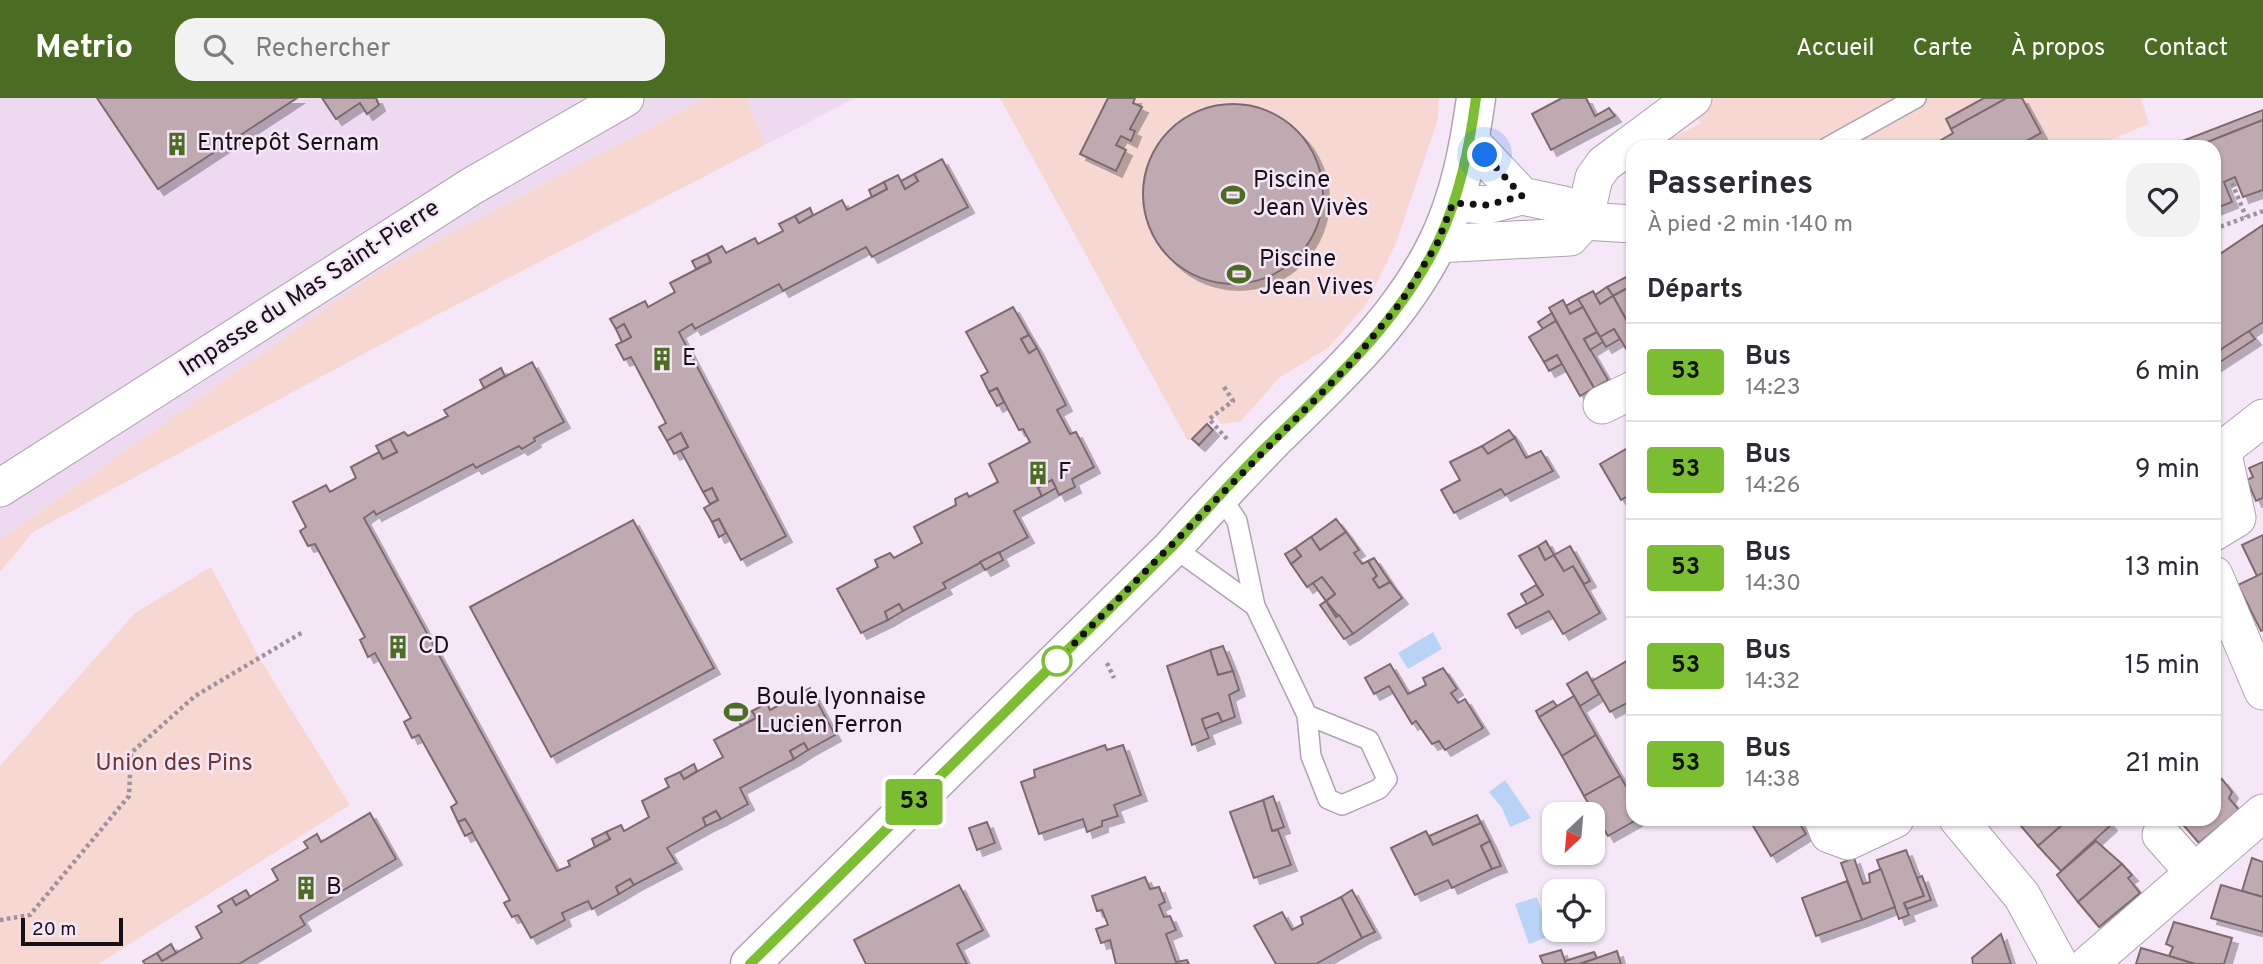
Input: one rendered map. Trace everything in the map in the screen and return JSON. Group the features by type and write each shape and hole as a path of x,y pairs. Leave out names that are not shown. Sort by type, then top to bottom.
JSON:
{"street":[{"name":"Impasse du Mas Saint-Pierre","path":"0,488 472,186 625,98"},
{"path":"750,964 1172,547 1354,360 1401,302 1437,244 1453,203 1470,141 1476,98"},
{"path":"1636,140 1693,98"},
{"path":"1470,141 1522,196"},
{"path":"1437,244 1570,237 1584,220 1594,178 1604,164 1626,148"},
{"path":"1453,203 1487,205 1522,196 1564,205 1584,220 1626,223"},
{"path":"2221,528 2237,518 2222,450 2263,418"},
{"path":"2221,592 2263,691"},
{"path":"2089,964 2263,813"},
{"path":"1826,826 1829,834 1849,841 1880,826"},
{"path":"1964,826 2022,896 2059,964"},
{"path":"2161,835 2194,872"}],"lane":[{"path":"1841,140 1916,98"},
{"path":"1220,495 1237,521 1255,606 1307,715 1311,756 1328,799 1342,805 1379,789 1387,779 1369,740 1307,715"},
{"path":"1172,547 1255,606"}],"path":[{"path":"2232,183 2246,217"},
{"path":"2221,226 2263,211"},
{"path":"1224,387 1233,401 1209,419 1228,440"},
{"path":"0,920 30,915 129,796 131,753 195,696 303,632"}],"shaded area":[{"path":"0,98 705,98 373,275 0,540"},
{"path":"747,98 855,98 765,145"}],"green space":[{"path":"705,98 747,98 765,145 406,331 33,532 0,572 0,540 373,275"},
{"name":"Piscine Jean Vives","path":"1000,98 1439,98 1438,119 1396,243 1366,305 1328,348 1280,377 1241,421 1221,424 1216,416 1188,441"},
{"path":"1710,98 2141,98 2149,124 2110,140 1667,140 1701,123 1693,111"},
{"name":"Union des Pins","path":"211,567 260,659 350,805 98,964 0,964 0,766 135,613"}],"water":[{"path":"1433,632 1442,649 1408,669 1398,653"},
{"path":"1505,780 1531,818 1510,827 1502,808 1489,792"},
{"path":"1537,897 1542,912 1542,939 1529,944 1515,904"}],"building":[{"name":"Entrepôt Sernam","path":"97,98 297,98 158,189"},
{"name":"Entrepôt Sernam","path":"322,98 376,98 379,105 367,114 360,103 336,119"},
{"path":"1108,98 1135,98 1133,103 1142,107 1130,129 1135,131 1131,141 1121,136 1116,145 1126,150 1116,171 1080,154"},
{"path":"1562,98 1586,98 1595,116 1609,108 1615,116 1551,150 1532,114"},
{"path":"1984,98 2007,98 1951,129 1946,119"},
{"path":"2007,98 2022,98 2041,133 2028,140 1941,140 1953,133 1951,129"},
{"name":"Piscine Jean Vivès","path":"1233,104 1267,111 1297,130 1316,160 1323,194 1316,228 1297,258 1267,277 1233,284 1199,277 1169,258 1150,228 1143,194 1150,160 1169,130 1199,111"},
{"path":"2263,110 2263,120 2213,140 2185,140"},
{"path":"2263,120 2263,190 2243,197 2235,177 2224,182 2232,202 2221,206 2221,140 2213,140"},
{"name":"E","path":"942,159 968,207 872,257 866,247 783,291 779,284 695,329 692,324 679,332 786,536 741,560 719,519 712,522 704,508 718,500 712,488 703,492 681,451 688,447 681,433 667,441 659,427 666,423 631,357 624,360 616,345 631,337 624,324 616,329 610,319 645,301 648,307 675,292 670,283 711,262 707,254 722,246 726,253 755,238 758,244 783,231 779,224 795,216 799,223 842,200 847,210 887,189 884,182 898,175 905,189 918,181 914,174"},
{"path":"914,174 918,181 905,189 901,181"},
{"path":"884,182 887,189 872,197 869,190"},
{"path":"810,208 813,215 799,223 795,216"},
{"path":"2263,225 2263,322 2221,349 2221,253"},
{"path":"707,254 711,262 696,269 692,261"},
{"path":"1626,277 1626,289 1613,296 1607,287"},
{"path":"1607,287 1613,296 1600,304 1595,295"},
{"path":"1626,289 1626,319 1613,296"},
{"path":"1593,291 1600,304 1613,296 1626,319 1626,349 1614,329 1600,337 1578,299"},
{"path":"1578,299 1583,307 1570,314 1566,306"},
{"path":"1563,300 1570,314 1583,307 1597,332 1584,339 1608,380 1594,388 1549,308"},
{"name":"F","path":"1013,307 1029,335 1021,339 1029,353 1037,348 1066,405 1057,410 1070,434 1076,432 1094,467 1072,479 1075,487 1059,495 1052,480 1038,488 1042,496 1014,511 1028,537 943,583 946,588 903,611 899,604 885,612 888,620 861,633 837,589 878,567 875,560 890,553 894,558 922,543 914,527 956,505 955,499 967,493 969,497 998,482 989,464 1030,442 1023,429 1019,430 997,388 989,392 981,376 988,372 966,332"},
{"path":"1552,313 1556,321 1543,329 1538,322"},
{"path":"1556,321 1594,388 1580,396 1557,355 1544,362 1529,337"},
{"path":"624,324 631,337 622,342 616,329"},
{"path":"1614,329 1620,339 1606,347 1600,337"},
{"path":"2249,331 2255,339 2221,361 2221,349"},
{"path":"1597,332 1603,342 1590,350 1584,339"},
{"path":"1029,335 1037,348 1029,353 1021,339"},
{"path":"1557,355 1562,364 1549,371 1544,362"},
{"name":"CD","path":"532,362 564,422 534,438 535,441 522,449 519,446 476,468 473,464 376,515 374,511 364,518 557,871 570,866 568,861 610,839 606,832 621,825 624,831 649,817 642,801 669,787 665,779 680,772 684,779 723,757 714,740 756,718 752,711 767,703 770,710 810,688 835,735 808,750 804,743 790,751 794,759 740,788 748,804 721,819 716,811 703,818 706,826 667,848 676,863 634,885 630,879 616,887 619,894 592,909 588,901 562,913 565,920 531,938 518,915 512,917 504,903 510,900 465,819 458,822 451,807 457,803 419,735 412,738 404,722 411,718 375,653 368,657 360,640 365,637 315,544 308,546 300,531 306,527 293,502 326,485 330,492 356,478 351,467 379,452 383,459 397,452 390,439 404,432 408,436 448,416 444,410"},
{"path":"501,368 505,376 484,388 480,380"},
{"path":"997,388 1004,402 997,406 989,392"},
{"path":"1207,424 1213,430 1199,445 1192,439"},
{"path":"1509,430 1515,438 1488,454 1482,446"},
{"path":"681,433 688,447 674,454 667,441"},
{"path":"1515,438 1526,458 1541,451 1553,471 1505,495 1501,489 1454,513 1441,490 1460,480 1450,462 1482,446 1488,454"},
{"path":"390,439 397,452 383,459 376,446"},
{"path":"1626,449 1626,497 1621,500 1600,464"},
{"path":"2263,462 2263,498 2256,501 2247,480 2253,477 2249,468"},
{"path":"1052,480 1056,488 1042,496 1038,488"},
{"path":"712,488 718,500 710,504 703,492"},
{"path":"719,519 726,533 719,537 712,522"},
{"path":"1336,519 1346,532 1320,550 1311,537"},
{"path":"633,520 714,668 551,757 470,607"},
{"path":"1346,532 1359,550 1354,553 1362,564 1368,561 1377,576 1373,579 1379,588 1390,582 1402,598 1353,634 1326,601 1335,594 1322,577 1307,587 1291,564 1301,556 1295,548 1311,537 1320,550"},
{"path":"2263,535 2263,573 2257,576 2242,545"},
{"path":"1546,541 1554,555 1545,560 1538,546"},
{"path":"1538,546 1545,560 1554,555 1564,571 1573,566 1600,613 1563,634 1549,611 1516,628 1508,614 1543,595 1519,556"},
{"path":"1570,546 1590,581 1584,584 1573,566 1564,571 1554,555"},
{"path":"1295,548 1301,556 1291,564 1285,554"},
{"path":"999,552 1003,560 985,570 980,562"},
{"path":"1374,558 1390,582 1379,588 1373,579 1377,576 1368,561"},
{"path":"2263,573 2263,630 2261,631 2238,585"},
{"path":"1322,577 1335,594 1326,601 1313,583"},
{"path":"1536,585 1543,595 1527,604 1521,594"},
{"path":"1326,601 1336,617 1339,615 1353,634 1344,639 1320,605"},
{"path":"899,604 903,611 888,620 885,612"},
{"path":"1223,646 1233,671 1218,675 1210,650"},
{"path":"1210,650 1218,675 1233,671 1239,690 1229,695 1235,717 1222,722 1218,713 1202,719 1209,738 1192,745 1167,666"},
{"path":"1626,661 1626,704 1610,712 1592,681"},
{"path":"1390,664 1408,694 1426,685 1423,678 1443,668 1457,689 1451,693 1458,703 1465,699 1483,728 1445,750 1439,741 1432,744 1416,721 1412,724 1389,686 1374,694 1365,678"},
{"path":"1587,672 1599,694 1580,706 1567,684"},
{"path":"1574,696 1596,735 1562,756 1539,717"},
{"path":"1553,701 1557,706 1539,717 1536,711"},
{"path":"752,711 756,718 741,726 737,718"},
{"path":"1218,713 1222,722 1205,729 1202,719"},
{"path":"1596,735 1620,776 1584,796 1562,756"},
{"path":"804,743 808,750 794,759 790,751"},
{"path":"1105,745 1107,750 1123,745 1141,795 1114,805 1118,816 1102,821 1102,826 1087,832 1083,819 1039,834 1021,782 1035,777 1034,770"},
{"path":"694,764 697,771 684,779 680,772"},
{"path":"1620,776 1626,786 1626,826 1608,836 1605,831 1605,802 1588,802 1584,796"},
{"path":"2221,780 2232,792 2229,798 2239,810 2221,825"},
{"path":"1273,796 1284,827 1272,831 1263,800"},
{"path":"1263,800 1272,831 1278,830 1291,865 1254,878 1230,812"},
{"path":"716,811 721,819 706,826 703,818"},
{"name":"B","path":"370,813 396,859 300,916 305,925 239,964 145,964 143,961 157,953 162,961 202,938 196,927 222,912 218,906 232,898 236,905 278,880 272,869 308,848 304,842 317,834 321,842"},
{"path":"1477,815 1481,823 1433,845 1429,836"},
{"path":"465,819 473,832 465,836 458,822"},
{"path":"987,822 995,843 977,850 969,828"},
{"path":"1481,823 1490,841 1481,846 1492,869 1452,888 1448,880 1415,895 1391,848 1426,831 1433,845"},
{"path":"1753,826 1801,826 1806,834 1771,856"},
{"path":"2021,826 2061,826 2038,846"},
{"path":"2061,826 2110,826 2061,871 2038,846"},
{"path":"2184,826 2220,826 2199,843"},
{"path":"606,832 610,839 595,847 592,839"},
{"path":"1490,841 1501,866 1492,869 1481,846"},
{"path":"2096,841 2122,864 2078,902 2057,875"},
{"path":"1906,850 1924,896 1904,903 1909,915 1899,919 1877,860"},
{"path":"1854,858 1863,884 1870,882 1869,874 1881,869 1895,907 1862,920 1841,863"},
{"path":"2252,858 2263,862 2263,897 2242,891"},
{"path":"2122,864 2132,875 2128,878 2140,893 2099,927 2078,902"},
{"path":"1922,876 1931,900 1907,909 1904,903 1924,896 1917,878"},
{"path":"1145,877 1150,889 1159,887 1165,902 1159,905 1164,917 1170,916 1176,930 1166,934 1176,962 1187,960 1189,964 1116,964 1110,940 1101,943 1096,929 1108,925 1102,910 1097,911 1092,896"},
{"path":"630,879 634,885 619,894 616,887"},
{"path":"1847,881 1862,920 1816,936 1802,898"},
{"path":"959,885 983,930 957,944 967,964 866,964 854,940"},
{"path":"2221,885 2263,897 2263,932 2211,918"},
{"path":"246,890 250,897 236,905 232,898"},
{"path":"1352,890 1375,932 1362,938 1341,897"},
{"path":"1341,897 1362,938 1316,964 1276,964 1254,926 1282,912 1292,930 1303,924 1301,917"},
{"path":"2174,922 2232,938 2224,964 2195,964 2169,956 2173,947 2166,944"},
{"path":"2001,934 2011,964 1973,964 1972,958"},
{"path":"171,944 176,953 162,961 157,953"},
{"path":"2141,948 2169,956 2195,964 2136,964"},
{"path":"1561,950 1566,964 1543,964 1540,956"},
{"path":"1617,951 1621,964 1579,964 1597,958"},
{"path":"1594,952 1597,958 1579,964 1566,964 1565,961"}],"bus line":[{"name":"53","path":"750,964 1172,547 1236,478 1354,360 1401,302 1437,244 1451,211 1467,157 1476,98"}],"place":[{"name":"Entrepôt Sernam","path":"177,144"},
{"name":"Piscine Jean Vivès","path":"1233,195"},
{"name":"Piscine Jean Vives","path":"1239,274"},
{"name":"E","path":"662,359"},
{"name":"F","path":"1038,473"},
{"name":"CD","path":"398,647"},
{"name":"Boule lyonnaise Lucien Ferron","path":"736,712"},
{"name":"B","path":"306,888"}],"route":[{"path":"1057,661 1056,663 1354,360 1401,302 1437,244 1453,203 1487,205 1522,196 1485,155"}]}
